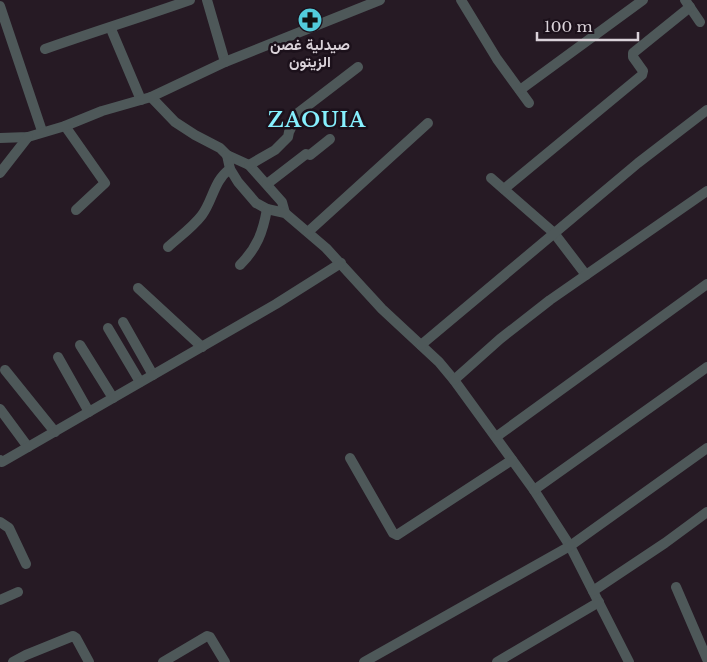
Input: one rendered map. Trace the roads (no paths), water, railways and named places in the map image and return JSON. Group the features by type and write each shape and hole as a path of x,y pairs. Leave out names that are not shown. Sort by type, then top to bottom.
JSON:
{"street":[{"path":"45,49 190,0"},
{"path":"207,0 225,62"},
{"path":"0,138 28,137 65,126 102,111 152,97 225,62 380,0"},
{"path":"461,0 497,59 529,103"},
{"path":"520,90 643,0"},
{"path":"504,189 642,75 643,71 633,57 633,53 688,3 700,22"},
{"path":"0,6 42,132"},
{"path":"110,28 141,100"},
{"path":"249,165 275,150 288,137 298,113 358,67"},
{"path":"152,97 175,122 195,136 220,148 227,155 249,165 282,202 285,213"},
{"path":"421,346 638,163 707,110"},
{"path":"308,232 428,123"},
{"path":"65,126 105,183 76,210"},
{"path":"0,173 28,137"},
{"path":"267,184 306,154 310,155 330,139"},
{"path":"227,155 230,169 256,203 267,209 285,213 308,232 341,263 382,309 454,380 534,490 570,546 627,661"},
{"path":"168,247 202,214 224,172 230,169"},
{"path":"491,178 554,233 586,275"},
{"path":"454,380 500,339 550,300 707,191"},
{"path":"240,265 248,257 263,231 267,209"},
{"path":"0,460 2,462 55,432 276,304 341,263"},
{"path":"496,437 707,284"},
{"path":"138,288 202,347"},
{"path":"123,322 153,375"},
{"path":"108,328 140,382"},
{"path":"80,345 113,398"},
{"path":"58,357 89,412"},
{"path":"534,490 707,368"},
{"path":"5,370 55,432"},
{"path":"0,409 28,447"},
{"path":"364,662 570,546 707,448"},
{"path":"350,458 393,532 398,535 512,460"},
{"path":"593,591 665,543 707,512"},
{"path":"0,522 9,528 26,564"},
{"path":"676,587 707,659"},
{"path":"0,600 18,592"},
{"path":"496,662 599,602"},
{"path":"13,662 73,636 76,638 89,662"},
{"path":"163,662 208,636 224,662"}],"place":[{"name":"صيدلية غصن الزيتون","path":"310,20"}],"district":[{"name":"ZAOUIA","path":"317,120"}]}
